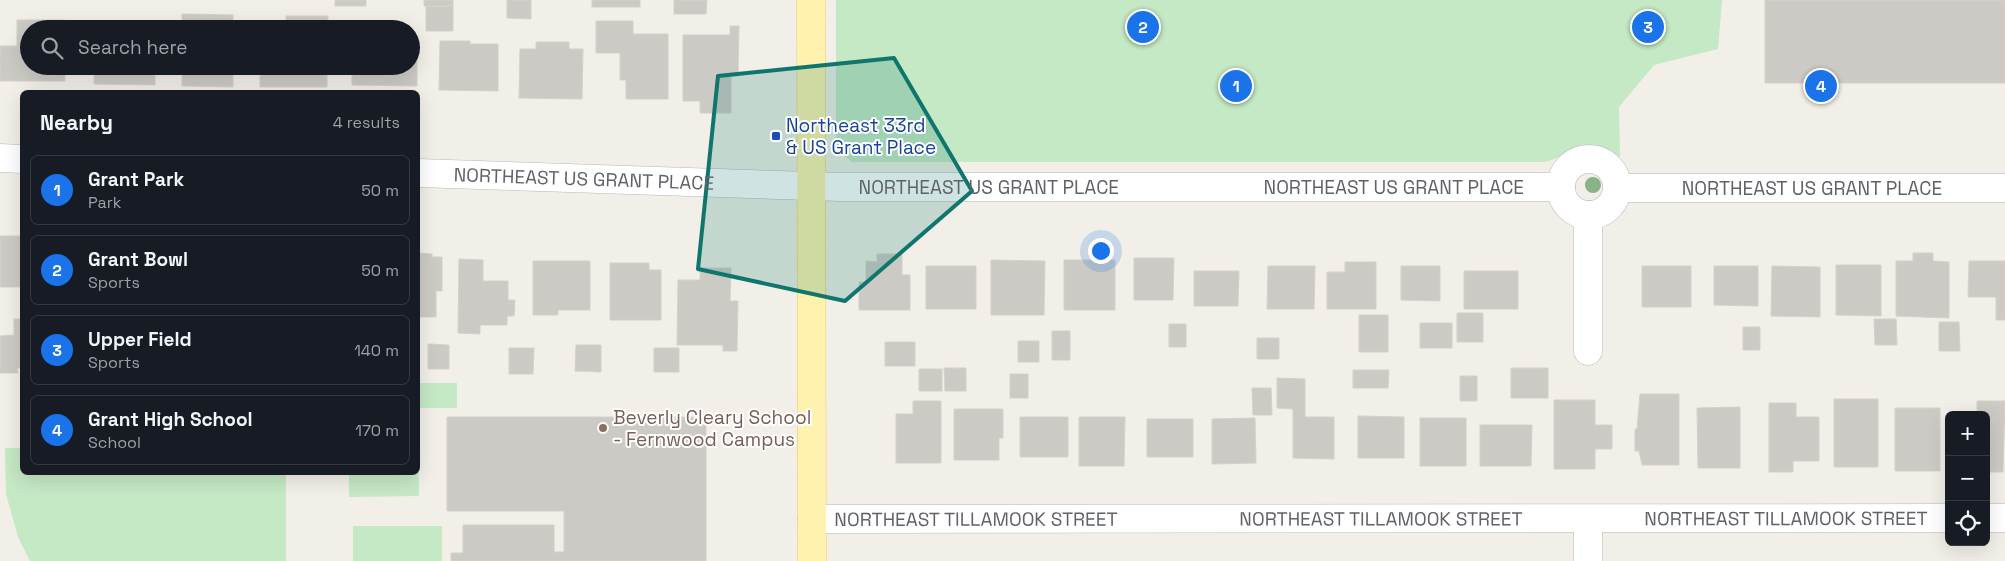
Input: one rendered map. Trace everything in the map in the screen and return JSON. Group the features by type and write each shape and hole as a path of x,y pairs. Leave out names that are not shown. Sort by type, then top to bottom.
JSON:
{"main road":[{"path":"811,0 812,561"}],"street":[{"path":"0,158 20,159"},
{"path":"1590,158 1604,162 1612,169 1618,188 1610,206 1598,214 1588,215 1569,206 1563,198 1562,177 1571,165 1590,158"},
{"name":"NORTHEAST US GRANT PLACE","path":"420,173 811,187 1561,187"},
{"name":"NORTHEAST US GRANT PLACE","path":"1618,188 2005,188"},
{"path":"1588,215 1588,351"},
{"name":"NORTHEAST TILLAMOOK STREET","path":"812,520 1945,518"},
{"path":"1990,518 2005,518"},
{"path":"1588,520 1588,561"}],"highlighted area":[{"path":"894,58 972,191 845,301 698,269 718,76"}],"green space":[{"path":"836,0 1722,0 1718,49 1654,65 1619,107 1620,157 1610,152 1591,149 1544,162 852,162 836,149"},
{"path":"420,383 457,383 457,408 420,408"},
{"path":"5,448 20,448 20,475 286,475 286,561 30,561 18,537 6,494"},
{"path":"349,475 419,475 419,496 349,497"},
{"path":"353,526 442,526 442,561 353,561"}],"building":[{"path":"335,0 366,0 366,6 335,6"},
{"path":"424,0 453,0 453,6 424,6"},
{"path":"507,0 531,0 531,19 507,18"},
{"path":"592,0 640,0 640,7 592,7"},
{"path":"674,0 707,0 706,14 674,14"},
{"path":"1765,0 2005,0 2005,83 1765,83"},
{"path":"426,6 453,6 453,31 426,31"},
{"path":"182,14 233,15 233,20 182,20"},
{"path":"286,16 328,16 328,20 286,20"},
{"path":"17,20 20,20 20,75 65,75 65,81 0,81 0,46 17,46"},
{"path":"596,21 633,21 633,34 668,34 668,99 626,99 626,80 620,80 620,53 596,53"},
{"path":"730,26 739,26 738,76 731,76 731,113 700,113 700,101 683,101 683,35 730,35"},
{"path":"440,41 470,41 470,44 498,44 498,91 439,90"},
{"path":"536,42 569,42 569,49 583,49 582,99 519,98 520,49 536,49"},
{"path":"94,75 155,75 155,85 94,84"},
{"path":"182,75 233,75 233,87 182,86"},
{"path":"260,75 327,75 327,87 260,87"},
{"path":"352,75 417,75 417,86 352,85"},
{"path":"0,236 20,236 20,287 0,287"},
{"path":"420,253 432,254 432,257 442,257 442,291 436,291 436,317 420,317"},
{"path":"1913,253 1933,253 1933,261 1949,262 1949,318 1896,316 1896,261 1913,261"},
{"path":"877,254 902,254 902,275 910,275 910,310 859,310 859,282 866,282 866,261 877,262"},
{"path":"1134,258 1174,258 1173,300 1134,300"},
{"path":"459,259 483,260 483,281 508,281 508,300 515,300 514,316 507,316 507,325 480,325 480,334 458,333"},
{"path":"991,260 1045,261 1044,315 991,315"},
{"path":"1064,260 1115,260 1115,310 1064,310"},
{"path":"533,261 590,261 590,310 558,310 558,315 533,315"},
{"path":"1969,261 2005,261 2005,320 1996,320 1996,297 1968,297"},
{"path":"1345,262 1376,262 1376,309 1327,309 1327,272 1345,272"},
{"path":"610,263 649,263 649,270 661,270 661,320 610,320"},
{"path":"1836,265 1881,265 1881,316 1836,315"},
{"path":"926,266 976,266 976,309 926,309"},
{"path":"1268,266 1315,266 1314,309 1267,309"},
{"path":"1401,266 1440,266 1440,301 1401,300"},
{"path":"1642,266 1691,266 1691,307 1642,307"},
{"path":"1714,266 1758,266 1758,306 1714,305"},
{"path":"1772,266 1820,267 1820,317 1771,316"},
{"path":"700,268 731,268 730,301 738,301 737,351 723,351 723,345 677,345 678,280 700,280"},
{"path":"1194,271 1239,271 1238,306 1194,306"},
{"path":"1464,271 1518,271 1518,309 1464,309"},
{"path":"1457,313 1483,313 1483,342 1457,342"},
{"path":"1359,315 1388,315 1388,352 1359,352"},
{"path":"14,319 20,319 20,368 17,368 18,373 0,373 0,336 14,335"},
{"path":"1874,319 1896,319 1897,345 1875,345"},
{"path":"1939,322 1959,322 1960,351 1939,351"},
{"path":"1420,323 1452,323 1452,348 1420,348"},
{"path":"1169,324 1186,324 1186,347 1169,347"},
{"path":"1743,327 1760,327 1760,350 1743,350"},
{"path":"1052,331 1070,331 1070,360 1052,360"},
{"path":"1257,338 1279,338 1279,359 1257,359"},
{"path":"1018,341 1039,341 1039,362 1018,362"},
{"path":"885,342 915,342 915,366 885,366"},
{"path":"428,344 449,345 449,369 428,369"},
{"path":"576,345 601,345 601,372 575,371"},
{"path":"509,348 534,348 533,374 509,374"},
{"path":"654,348 679,348 679,372 654,372"},
{"path":"944,368 966,368 966,391 945,391"},
{"path":"1511,368 1548,368 1548,398 1511,398"},
{"path":"919,369 942,369 942,391 919,391"},
{"path":"1353,370 1389,370 1388,388 1353,388"},
{"path":"1010,374 1028,374 1028,398 1010,398"},
{"path":"1460,376 1477,376 1477,401 1460,401"},
{"path":"1277,378 1305,379 1305,417 1334,417 1334,459 1293,458 1293,409 1277,408"},
{"path":"1252,388 1271,388 1272,415 1253,415"},
{"path":"1640,394 1679,394 1679,465 1642,465 1639,451 1635,451 1635,429 1637,429"},
{"path":"1834,399 1878,399 1878,467 1834,467"},
{"path":"1554,400 1595,400 1595,425 1612,425 1612,449 1595,449 1595,469 1554,469"},
{"path":"913,401 941,401 941,463 896,463 896,414 913,414"},
{"path":"1977,401 2005,401 2003,472 1990,472 1990,411 1977,411"},
{"path":"1769,403 1796,403 1796,417 1819,417 1819,461 1793,461 1793,472 1769,472"},
{"path":"1740,407 1740,468 1698,468 1697,408"},
{"path":"1895,408 1940,408 1940,471 1895,471"},
{"path":"954,409 1003,409 1003,438 999,438 999,460 954,460"},
{"path":"1358,416 1404,417 1404,458 1358,458"},
{"path":"447,417 706,417 706,561 451,561 451,553 463,553 463,525 554,525 554,552 564,552 564,511 447,511"},
{"path":"1020,417 1068,417 1068,457 1020,457"},
{"path":"1079,417 1125,417 1124,466 1079,466"},
{"path":"1255,418 1256,463 1212,464 1212,419"},
{"path":"1420,418 1466,418 1466,466 1420,466"},
{"path":"1147,419 1193,419 1193,457 1147,457"},
{"path":"1480,425 1532,425 1531,466 1480,466"}],"place":[{"name":"Grant Bowl","path":"1143,27"},
{"name":"Upper Field","path":"1648,27"},
{"name":"Grant Park","path":"1236,86"},
{"name":"Grant High School","path":"1821,86"},
{"name":"Northeast 33rd & US Grant Place","path":"776,136"},
{"name":"Beverly Cleary School - Fernwood Campus","path":"603,428"}]}
